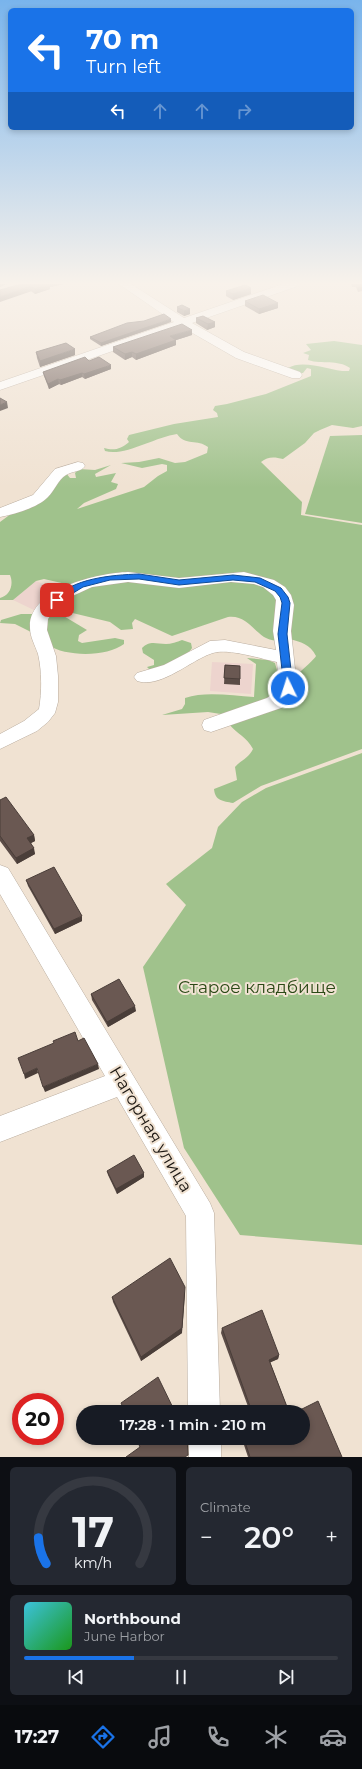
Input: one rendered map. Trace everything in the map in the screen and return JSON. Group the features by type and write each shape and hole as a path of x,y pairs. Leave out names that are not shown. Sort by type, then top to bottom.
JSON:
{"street":[{"path":"0,386 97,352"},
{"path":"235,352 296,375"},
{"path":"0,513 38,498 56,474 78,466"},
{"path":"0,742 36,722 47,711 50,703 46,656 37,629 42,613 48,606 65,593 94,581 132,576 179,583 245,577 263,582 278,590 284,597 286,603 282,634 286,658 288,688 281,698 274,703 212,725"},
{"path":"143,677 170,669 210,647 225,646 286,658"},
{"name":"Нагорная улица","path":"0,874 200,1213 204,1405"},
{"path":"0,1129 123,1082"},
{"path":"205,1445 205,1457"}],"shaded area":[{"path":"36,581 60,591 36,611 13,600"},
{"path":"212,662 253,664 251,694 210,691"}],"green space":[{"path":"362,352 362,426 353,428 332,425 314,433 305,443 283,459 272,458 261,462 302,502 301,515 362,525 362,749 261,786 233,803 226,802 220,800 216,796 214,789 237,780 235,767 249,755 253,749 248,741 229,724 251,715 295,677 316,656 308,646 289,639 277,585 187,579 131,573 77,584 66,584 44,579 36,581 13,600 0,600 0,598 9,592 12,582 10,575 0,575 0,522 66,473 70,478 76,478 75,473 79,469 95,470 111,465 95,474 96,477 116,473 111,482 118,484 116,489 84,503 77,509 144,487 167,471 167,465 162,464 142,468 121,463 139,462 159,458 175,463 185,462 207,453 208,447 200,443 184,440 177,434 130,449 113,452 105,451 104,448 117,449 129,442 127,439 129,435 174,424 218,417 217,413 213,410 215,406 266,394 311,376 311,369 307,368 303,373 298,373 288,368 295,365 302,364 349,371 350,368 345,365 308,360 309,355 303,353"},
{"path":"362,435 362,523 305,514 330,436"},
{"path":"240,581 261,585 278,598 276,641 265,638 248,623 234,617 228,617 172,636 135,619 132,623 133,629 121,630 110,622 60,610 62,615 87,630 79,635 78,641 82,643 115,638 124,640 124,644 107,651 86,654 65,652 48,645 43,621 55,605 81,590 112,582"},
{"path":"21,614 34,614 33,633 15,624 0,623 1,620"},
{"path":"182,640 191,643 192,648 185,655 160,667 150,670 147,667 154,665 154,660 143,653 142,648 153,643 170,644"},
{"path":"247,658 268,660 275,663 278,674 282,677 279,695 227,715 208,712 162,715 182,709 185,704 185,698 193,696 219,694 254,697 256,664"},
{"name":"Старое кладбище","path":"362,753 362,1245 240,1235 184,1148 143,967 186,905 166,884 212,848 218,827 242,802 266,788"}],"building":[{"path":"36,352 66,352 40,361"},
{"path":"122,352 142,352 136,354 132,352 125,354"},
{"path":"85,357 89,361 99,357 111,365 84,374 82,373 60,380 58,379 48,384 43,372"},
{"path":"0,398 7,402 0,405"},
{"path":"225,665 240,666 240,679 224,678"},
{"path":"6,797 34,835 27,838 34,848 16,858 0,836 0,800"},
{"path":"54,867 82,916 54,929 26,880"},
{"path":"119,979 135,1006 107,1022 91,994"},
{"path":"75,1032 78,1041 84,1038 98,1064 43,1087 37,1068 24,1074 18,1058 54,1043 53,1041"},
{"path":"134,1155 144,1173 116,1189 107,1171"},
{"path":"170,1258 185,1287 182,1328 141,1357 112,1297"},
{"path":"262,1310 279,1355 269,1360 286,1405 250,1405 222,1328"},
{"path":"158,1377 172,1405 122,1405 121,1403"},
{"path":"318,1401 342,1457 250,1457 246,1445 310,1445 310,1405"},
{"path":"139,1445 187,1445 188,1455 185,1457 126,1457 140,1447"}],"route":[{"path":"57,600 65,593 94,581 126,576 139,576 179,583 219,578 245,577 269,584 278,590 284,597 286,603 282,623 282,634 289,684 288,688"}]}
